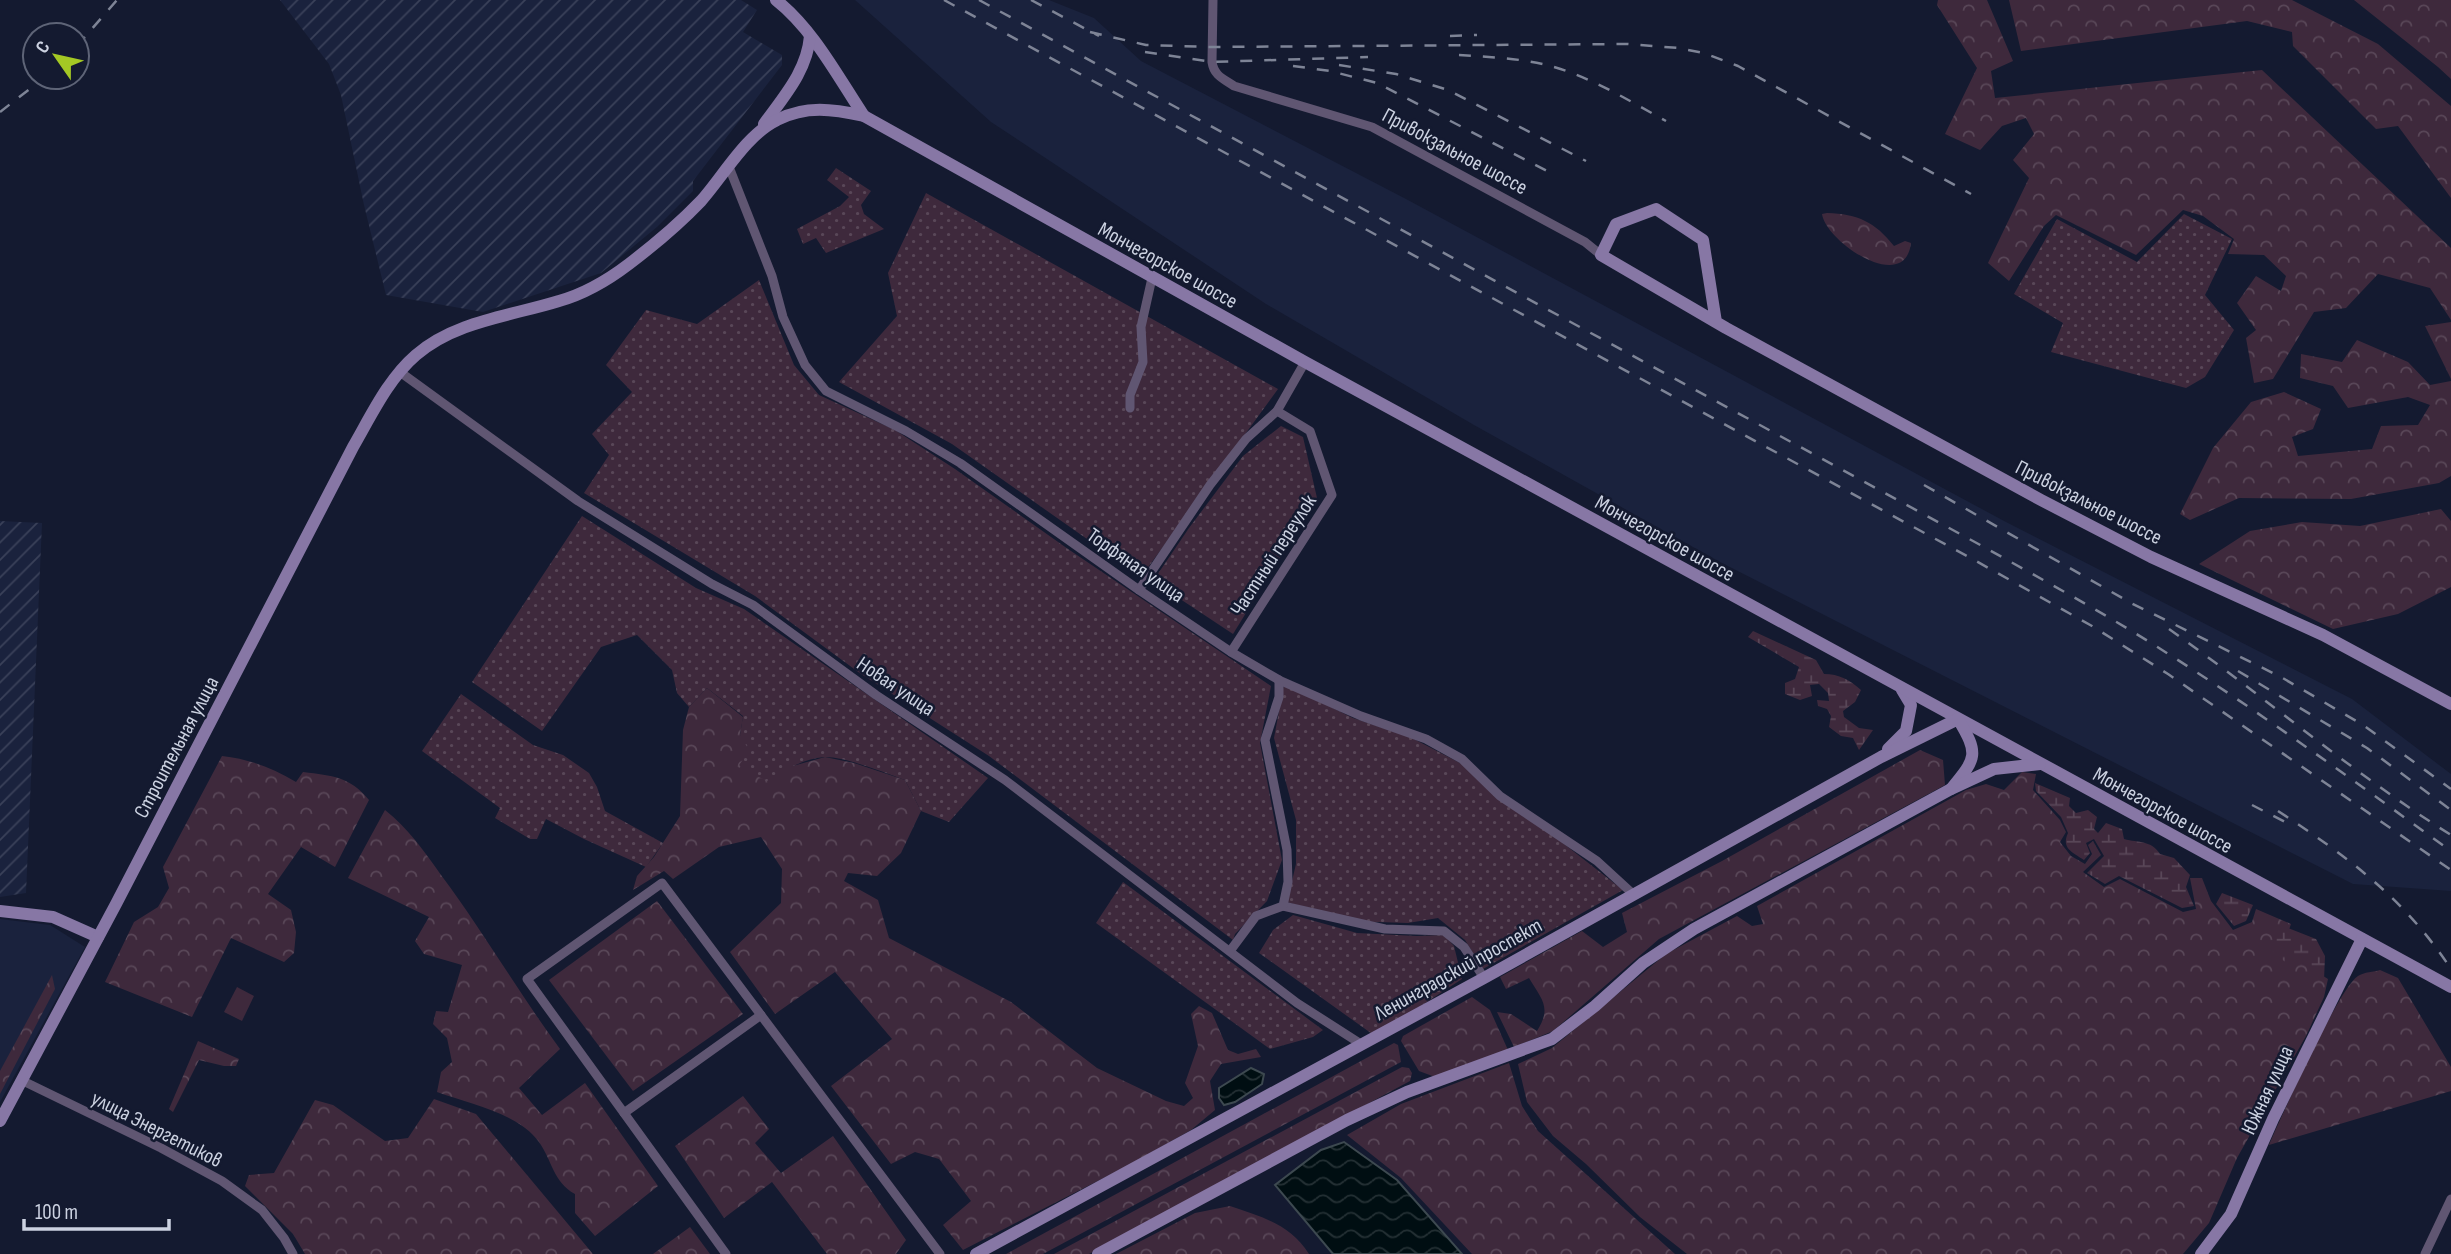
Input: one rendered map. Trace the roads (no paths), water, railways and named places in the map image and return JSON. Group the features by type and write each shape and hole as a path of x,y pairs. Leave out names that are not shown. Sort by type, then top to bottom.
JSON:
{"street":[{"path":"776,0 790,11 810,36 864,116"},
{"name":"Привокзальное шоссе","path":"1213,0 1213,70 1234,86 1372,127 1585,242 1601,256 1716,322 2041,500 2151,556 2323,635 2451,704"},
{"name":"Строительная улица","path":"0,1121 353,447 385,392 416,354 449,335 474,324 561,301 594,288 665,235 700,201 729,167 797,78 808,50 810,36"},
{"path":"758,131 775,120 808,109 836,109 864,116"},
{"name":"Мончегорское шоссе","path":"864,116 1152,278 1902,690 2451,987"},
{"name":"Торфяная улица","path":"729,167 772,276 783,317 806,365 826,391 906,431 960,463 1139,590 1231,652 1279,680 1361,716 1426,739 1462,758 1500,796 1597,861 1633,894"},
{"path":"1601,256 1616,224 1656,209 1703,240 1716,322"},
{"path":"1130,408 1130,395 1143,362 1141,327 1152,278"},
{"path":"1139,590 1210,485 1246,439 1277,411 1305,362"},
{"name":"Новая улица","path":"400,372 578,500 712,584 753,605 876,695 1005,779 1179,915 1297,1003 1361,1045"},
{"name":"Частный переулок","path":"1231,652 1332,495 1310,431 1277,411"},
{"path":"1279,680 1279,697 1265,740 1287,850 1288,882 1283,906"},
{"path":"1881,757 1906,731 1911,705 1902,690"},
{"path":"1951,789 1972,764 1972,742 1958,719"},
{"name":"Ленинградский проспект","path":"976,1254 1484,978 1881,757 1958,719"},
{"path":"1098,1254 1347,1120 1407,1092 1552,1039 1595,1006 1643,963 1694,929 1951,789 1994,769 2040,764"},
{"path":"726,1254 527,979 662,883 940,1254"},
{"path":"1230,951 1256,916 1283,906 1385,929 1444,931 1464,947 1484,978"},
{"path":"0,911 53,917 98,937"},
{"name":"Южная улица","path":"2201,1254 2231,1214 2273,1119 2362,939"},
{"path":"624,1113 761,1015"},
{"name":"улица Энергетиков","path":"21,1080 222,1181 262,1210 285,1238 293,1254"},
{"path":"2425,1254 2448,1218 2451,1199"}],"water":[{"path":"1251,1068 1264,1074 1262,1084 1235,1102 1224,1105 1219,1098 1219,1088"},
{"path":"1344,1142 1397,1180 1462,1254 1333,1254 1275,1185 1321,1150"}],"railway":[{"path":"91,30 117,0"},
{"path":"944,0 2092,626 2168,674 2451,870"},
{"path":"979,0 2094,609 2233,697 2451,851"},
{"path":"1031,0 1099,36"},
{"path":"1090,32 1146,45 1212,47 1628,44 1678,48 1704,53 1738,66 1971,194"},
{"path":"1450,36 1477,35"},
{"path":"1145,52 1212,62 1368,57"},
{"path":"1459,55 1525,61 1563,70 1608,89 1666,121"},
{"path":"1339,65 1396,74 1448,90 1586,161"},
{"path":"1293,66 1330,71 1377,83 1551,173"},
{"path":"0,112 27,91"},
{"path":"1924,485 2131,603 2281,677 2363,725 2451,789"},
{"path":"2169,629 2343,760 2451,835"},
{"path":"2238,671 2367,748 2451,810"},
{"path":"2252,805 2287,823"},
{"path":"2278,811 2351,862 2394,900 2451,969"}]}
